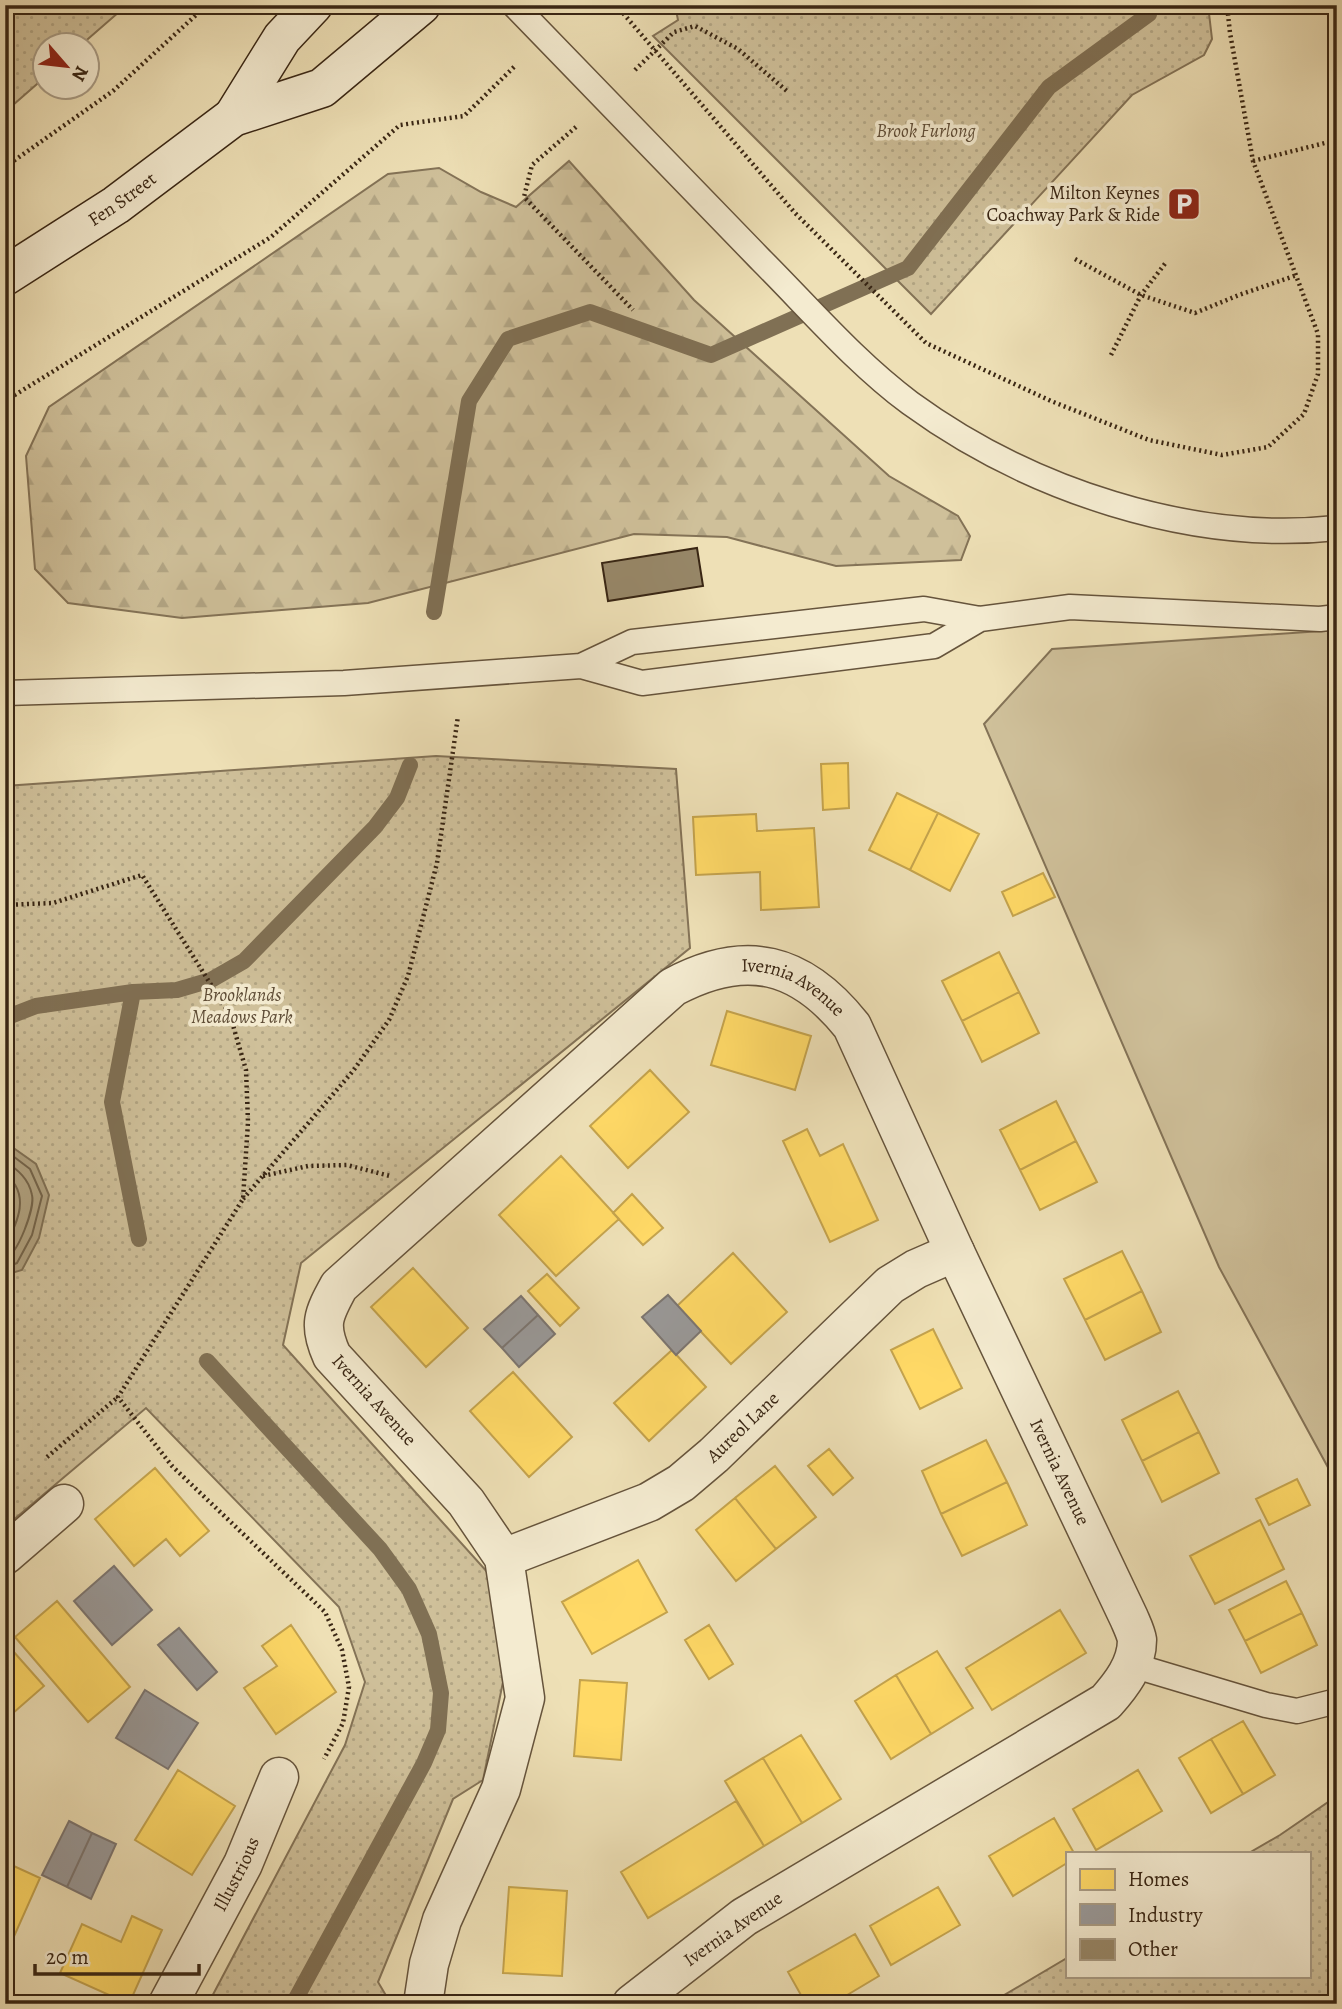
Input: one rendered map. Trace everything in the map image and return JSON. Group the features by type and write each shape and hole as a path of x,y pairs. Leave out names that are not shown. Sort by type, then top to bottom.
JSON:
{"street":[{"name":"Fen Street","path":"233,117 282,38 313,5"},
{"name":"Fen Street","path":"5,276 116,205 233,117 322,88 421,5"},
{"name":"Ivernia Avenue","path":"424,2004 429,1964 442,1920 501,1789 525,1698 504,1558 466,1502 332,1356 325,1340 322,1322 339,1286 673,987 699,973 736,965 762,966 786,972 813,985 835,1004 852,1026 1137,1639 1132,1665 1121,1685 1106,1702 744,1917 632,2004"},
{"name":"Aureol Lane","path":"504,1558 649,1502 681,1483 714,1455 890,1285 916,1269 956,1252"},
{"path":"5,1555 64,1504"},
{"name":"Illustrious","path":"168,2004 243,1864 279,1777"}],"lane":[{"path":"514,5 846,347 908,402 974,446 1040,478 1125,507 1220,528 1299,532 1337,528"},
{"path":"581,666 632,642 924,610 980,619 1070,607 1320,619 1337,617"},
{"path":"5,693 345,683 581,666 642,683 934,646 980,619"},
{"path":"1132,1665 1266,1706 1297,1711 1337,1701"}],"path":[{"path":"5,167 113,90 207,5"},
{"path":"616,5 795,213 926,343 1051,401 1149,440 1222,455 1268,447 1304,414 1318,374 1318,334 1253,160 1227,5"},
{"path":"5,401 271,237 400,125 464,116 500,82"},
{"path":"1253,160 1337,140"},
{"path":"1075,259 1141,295 1195,313 1297,275"},
{"path":"1111,355 1141,295 1167,261"},
{"path":"46,1458 118,1396 243,1199 353,1071 389,1020 408,976 437,863 465,673"},
{"path":"5,905 53,903 142,875 230,1015 246,1070 248,1122 243,1199"},
{"path":"263,1176 308,1166 347,1165 446,1190"},
{"path":"118,1396 173,1466 325,1612 342,1650 349,1687 343,1723 324,1759"}],"green space":[{"path":"5,5 127,5 96,32 32,32 32,88 5,112"},
{"name":"Brook Furlong","path":"675,5 1208,5 1212,39 1204,55 1132,95 931,314 653,36 678,20"},
{"path":"569,161 694,300 889,476 958,516 970,536 961,560 836,566 727,537 634,534 368,603 182,618 68,603 35,569 26,456 49,407 388,174 439,168 481,192 516,207"},
{"path":"1337,630 1337,1484 1219,1267 984,724 1052,649"},
{"name":"Brooklands Meadows Park","path":"436,756 676,769 690,948 301,1263 283,1345 489,1574 503,1682 483,1780 453,1799 378,1982 391,2004 208,2004 345,1745 365,1682 339,1607 146,1408 5,1527 5,786"},
{"path":"1337,1796 1337,2004 989,2004 1066,1959 1066,1978 1310,1978 1310,1852 1251,1852"}],"water":[{"path":"5,1142 36,1164 49,1195 39,1238 22,1270 5,1275"}],"building: Homes":[{"path":"848,763 849,808 823,810 821,764"},
{"path":"897,793 938,813 910,870 869,850"},
{"path":"938,813 979,834 950,891 910,870"},
{"path":"756,814 757,831 814,828 819,907 761,910 760,872 696,875 693,817"},
{"path":"1043,873 1055,897 1013,916 1002,892"},
{"path":"999,952 1019,992 962,1021 942,981"},
{"path":"1019,992 1039,1033 982,1062 962,1021"},
{"path":"727,1011 811,1036 795,1090 711,1065"},
{"path":"650,1070 689,1112 628,1168 590,1126"},
{"path":"1056,1101 1076,1141 1020,1170 1000,1130"},
{"path":"807,1129 820,1156 843,1144 878,1220 830,1242 783,1141"},
{"path":"1076,1141 1097,1182 1040,1210 1020,1170"},
{"path":"561,1156 619,1219 556,1276 499,1215"},
{"path":"632,1194 663,1228 643,1245 613,1213"},
{"path":"1122,1251 1142,1291 1085,1320 1064,1279"},
{"path":"733,1253 787,1312 731,1364 677,1306"},
{"path":"413,1268 468,1328 426,1367 371,1307"},
{"path":"547,1274 579,1308 560,1326 528,1291"},
{"path":"1142,1291 1161,1332 1105,1360 1085,1320"},
{"path":"933,1329 962,1388 920,1409 891,1350"},
{"path":"672,1350 706,1387 649,1441 614,1403"},
{"path":"513,1372 572,1437 529,1477 470,1411"},
{"path":"1178,1391 1199,1432 1142,1461 1122,1420"},
{"path":"1199,1432 1219,1473 1162,1502 1142,1461"},
{"path":"986,1440 1007,1482 941,1514 922,1471"},
{"path":"829,1449 853,1478 833,1495 808,1466"},
{"path":"775,1466 816,1517 776,1549 735,1498"},
{"path":"155,1468 209,1531 180,1556 166,1539 134,1566 95,1519"},
{"path":"1297,1479 1310,1505 1269,1525 1256,1499"},
{"path":"1007,1482 1027,1525 962,1556 941,1514"},
{"path":"735,1498 776,1549 736,1581 696,1530"},
{"path":"1260,1520 1284,1569 1215,1604 1190,1556"},
{"path":"638,1560 667,1612 592,1654 562,1602"},
{"path":"1286,1581 1302,1613 1245,1641 1229,1610"},
{"path":"57,1601 130,1687 88,1722 15,1637"},
{"path":"1060,1610 1086,1653 992,1710 966,1668"},
{"path":"1302,1613 1317,1645 1261,1673 1245,1641"},
{"path":"291,1625 336,1692 276,1734 244,1688 277,1666 262,1646"},
{"path":"709,1625 733,1664 709,1679 685,1640"},
{"path":"5,1642 44,1686 5,1720"},
{"path":"937,1651 973,1708 931,1734 896,1675"},
{"path":"896,1675 931,1734 891,1759 855,1701"},
{"path":"580,1680 627,1683 621,1760 574,1756"},
{"path":"1243,1721 1275,1775 1243,1794 1211,1739"},
{"path":"801,1735 841,1799 802,1823 763,1758"},
{"path":"1211,1739 1243,1794 1211,1813 1179,1758"},
{"path":"763,1758 802,1823 764,1846 725,1781"},
{"path":"178,1770 235,1806 192,1875 135,1840"},
{"path":"1138,1770 1162,1811 1096,1850 1073,1809"},
{"path":"736,1801 764,1846 648,1918 621,1872"},
{"path":"1054,1818 1073,1852 1066,1852 1066,1864 1013,1896 989,1856"},
{"path":"5,1862 40,1878 12,1941 5,1938"},
{"path":"509,1887 567,1891 562,1976 503,1973"},
{"path":"938,1887 960,1925 891,1965 870,1926"},
{"path":"132,1916 162,1930 129,2004 60,1973 82,1924 121,1942"},
{"path":"855,1934 879,1976 832,2004 806,2004 788,1972"}],"building: Industry":[{"path":"668,1295 701,1331 676,1355 642,1317"},
{"path":"521,1296 538,1315 502,1348 484,1329"},
{"path":"538,1315 555,1334 519,1367 502,1348"},
{"path":"114,1566 152,1610 112,1645 74,1601"},
{"path":"179,1628 217,1672 197,1690 158,1645"},
{"path":"145,1690 198,1723 168,1769 116,1738"},
{"path":"69,1821 92,1833 67,1887 42,1875"},
{"path":"92,1833 116,1844 91,1899 67,1887"}],"building: Other":[{"path":"697,548 703,586 608,601 602,563"}],"waterway":[{"path":"434,612 469,401 508,339 590,312 711,355 908,268 1049,87 1149,14 1149,5"},
{"path":"5,1018 36,1006 133,992 177,990 211,980 244,961 375,827 397,798 410,765"},
{"path":"133,992 112,1102 139,1239"},
{"path":"207,1361 380,1549 409,1589 429,1634 441,1693 438,1730 424,1763 293,2004"}],"place":[{"name":"Milton Keynes Coachway Park & Ride","path":"1184,204"}]}
